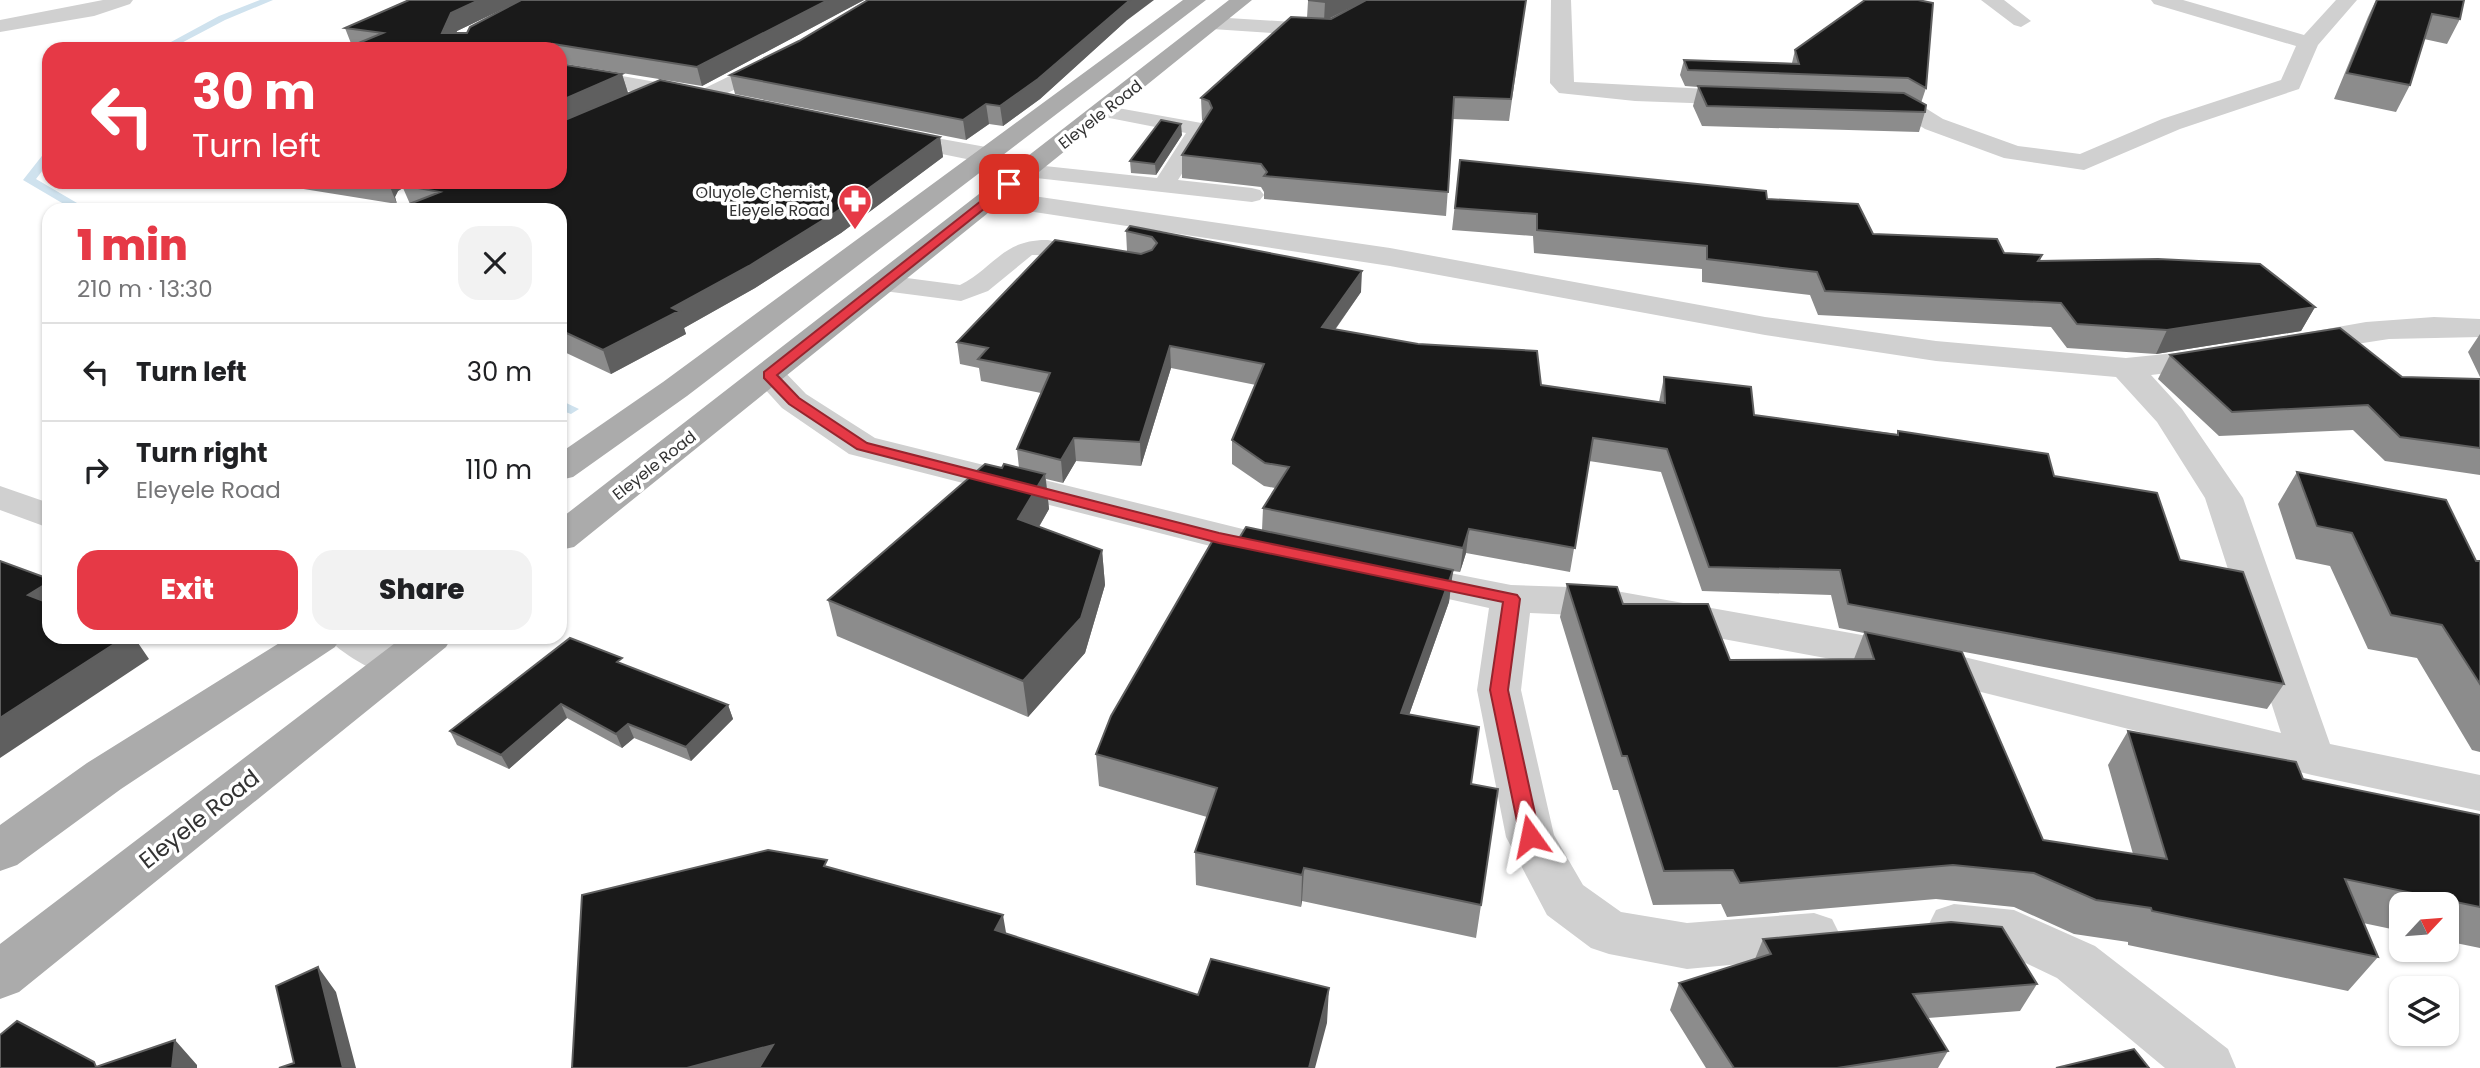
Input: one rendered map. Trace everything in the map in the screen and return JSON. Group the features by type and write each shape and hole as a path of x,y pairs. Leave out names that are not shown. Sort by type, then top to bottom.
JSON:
{"main road":[{"name":"Eleyele Road","path":"567,464 675,389 1196,0"},
{"name":"Eleyele Road","path":"567,533 1242,0"},
{"path":"0,851 104,776 309,644"},
{"name":"Eleyele Road","path":"0,975 414,649"}],"street":[{"path":"0,26 94,10 123,0"},
{"path":"1212,23 1329,31 1386,0"},
{"path":"1561,0 1562,83 1567,88 1634,94 1771,99"},
{"path":"1991,0 2021,22"},
{"path":"2161,0 2308,43"},
{"path":"1853,102 1903,104 1934,124 2013,153 2054,161 2084,162 2171,124 2291,84 2308,43 2347,0"},
{"path":"705,97 793,52"},
{"path":"567,73 744,106"},
{"path":"624,107 661,90"},
{"path":"873,134 986,155"},
{"path":"992,198 1390,257 1792,330 1936,351 2126,368 2194,363 2391,328 2439,325 2480,328"},
{"path":"2126,368 2170,416 2224,498 2312,758"},
{"path":"769,375 794,401 862,446 1219,538 1325,560"},
{"path":"0,496 42,513"},
{"path":"1365,568 1511,599 1599,602 1901,657 2312,758 2480,793"},
{"path":"1511,599 1499,690 1530,836 1565,900 1609,932 1686,946 1853,932"},
{"path":"387,644 414,649"},
{"path":"1909,927 1936,924 2014,932 2076,962 2208,1068"}],"lane":[{"path":"1101,111 1199,130 1164,185"},
{"path":"1026,171 1252,195"},
{"path":"884,283 952,293 967,292 1020,251 1037,248 1114,260"}],"building":[{"path":"409,0 479,0 451,13 442,33 467,33 470,27 521,0 828,0 697,67 567,46 567,42 361,42 383,33 345,28"},
{"path":"868,0 1130,0 1038,79 1000,106 986,104 963,120 730,75 799,41"},
{"path":"1366,0 1526,0 1511,99 1454,97 1448,192 1264,176 1267,172 1261,164 1182,155 1212,108 1209,101 1201,98 1291,17 1331,19"},
{"path":"1865,0 1918,0 1933,3 1926,88 1908,78 1688,70 1684,60 1799,64 1795,50"},
{"path":"2377,0 2464,0 2460,19 2432,14 2410,85 2347,73"},
{"path":"567,65 622,74 567,98"},
{"path":"660,80 940,137 836,212 749,266 672,308 679,311 603,350 567,333 567,203 412,203 440,192 424,189 567,189 567,119"},
{"path":"1698,86 1904,93 1926,105 1925,112 1707,106"},
{"path":"1161,120 1181,124 1155,164 1130,161"},
{"path":"1460,160 1766,191 1767,199 1858,204 1873,234 1997,239 2004,253 2042,255 2038,261 2158,259 2260,264 2315,307 2167,330 2077,324 2061,303 1825,291 1817,272 1707,259 1707,246 1537,230 1537,214 1455,208"},
{"path":"1130,226 1362,271 1322,327 1418,344 1537,351 1541,385 1665,403 1664,377 1751,387 1754,415 1898,435 1898,431 2048,454 2054,476 2157,493 2180,560 2243,572 2284,684 1848,604 1840,570 1709,567 1667,449 1593,438 1575,548 1469,529 1463,548 1263,508 1289,467 1265,463 1232,440 1264,364 1170,346 1140,442 1074,438 1061,460 1017,449 1050,373 978,359 988,348 957,342 1055,240 1141,254 1152,250 1157,243 1152,237 1126,231"},
{"path":"2340,328 2402,377 2480,379 2480,448 2400,437 2368,405 2232,412 2170,355"},
{"path":"985,464 1002,468 1004,464 1045,474 1018,519 1102,550 1081,618 1023,681 828,600"},
{"path":"2297,472 2446,500 2476,561 2480,561 2480,684 2442,625 2391,615 2352,533 2317,526"},
{"path":"1246,527 1453,570 1401,713 1479,727 1471,784 1498,789 1481,905 1304,868 1302,875 1195,852 1217,788 1096,754 1111,716 1213,540 1235,545"},
{"path":"0,561 42,576 42,586 28,595 42,600 42,644 114,644 0,718"},
{"path":"1567,584 1617,587 1623,604 1708,604 1730,660 1874,659 1865,632 1962,652 2043,840 2167,859 2128,731 2296,762 2303,779 2480,815 2480,907 2459,903 2459,892 2408,892 2345,879 2378,957 2152,911 2151,908 2096,900 2034,873 1953,865 1740,883 1733,870 1664,871 1627,756 1622,756"},
{"path":"570,638 622,658 617,662 728,705 686,747 628,724 616,734 561,704 501,755 450,731 562,644 567,644"},
{"path":"768,850 827,860 824,866 1003,915 995,930 1198,995 1211,959 1329,988 1309,1068 759,1068 773,1045 687,1068 572,1068 582,895"},
{"path":"1951,922 2002,927 2037,984 1913,994 1948,1051 1837,1068 1734,1068 1679,983 1771,954 1763,939"},
{"path":"318,967 343,1068 279,1068 294,1063 276,986"},
{"path":"17,1021 94,1062 96,1067 175,1040 172,1068 0,1068 0,1035"},
{"path":"2134,1049 2149,1068 2056,1068"}],"waterway":[{"path":"176,42 222,18 268,0"},
{"path":"42,163 29,180 42,187"},
{"path":"45,189 70,203"},
{"path":"567,408 571,409"}],"place":[{"name":"Oluyole Chemist, Eleyele Road","path":"855,231"}],"route":[{"path":"1009,184 769,375 794,401 862,446 1219,538 1511,599 1499,690 1530,836"}]}
